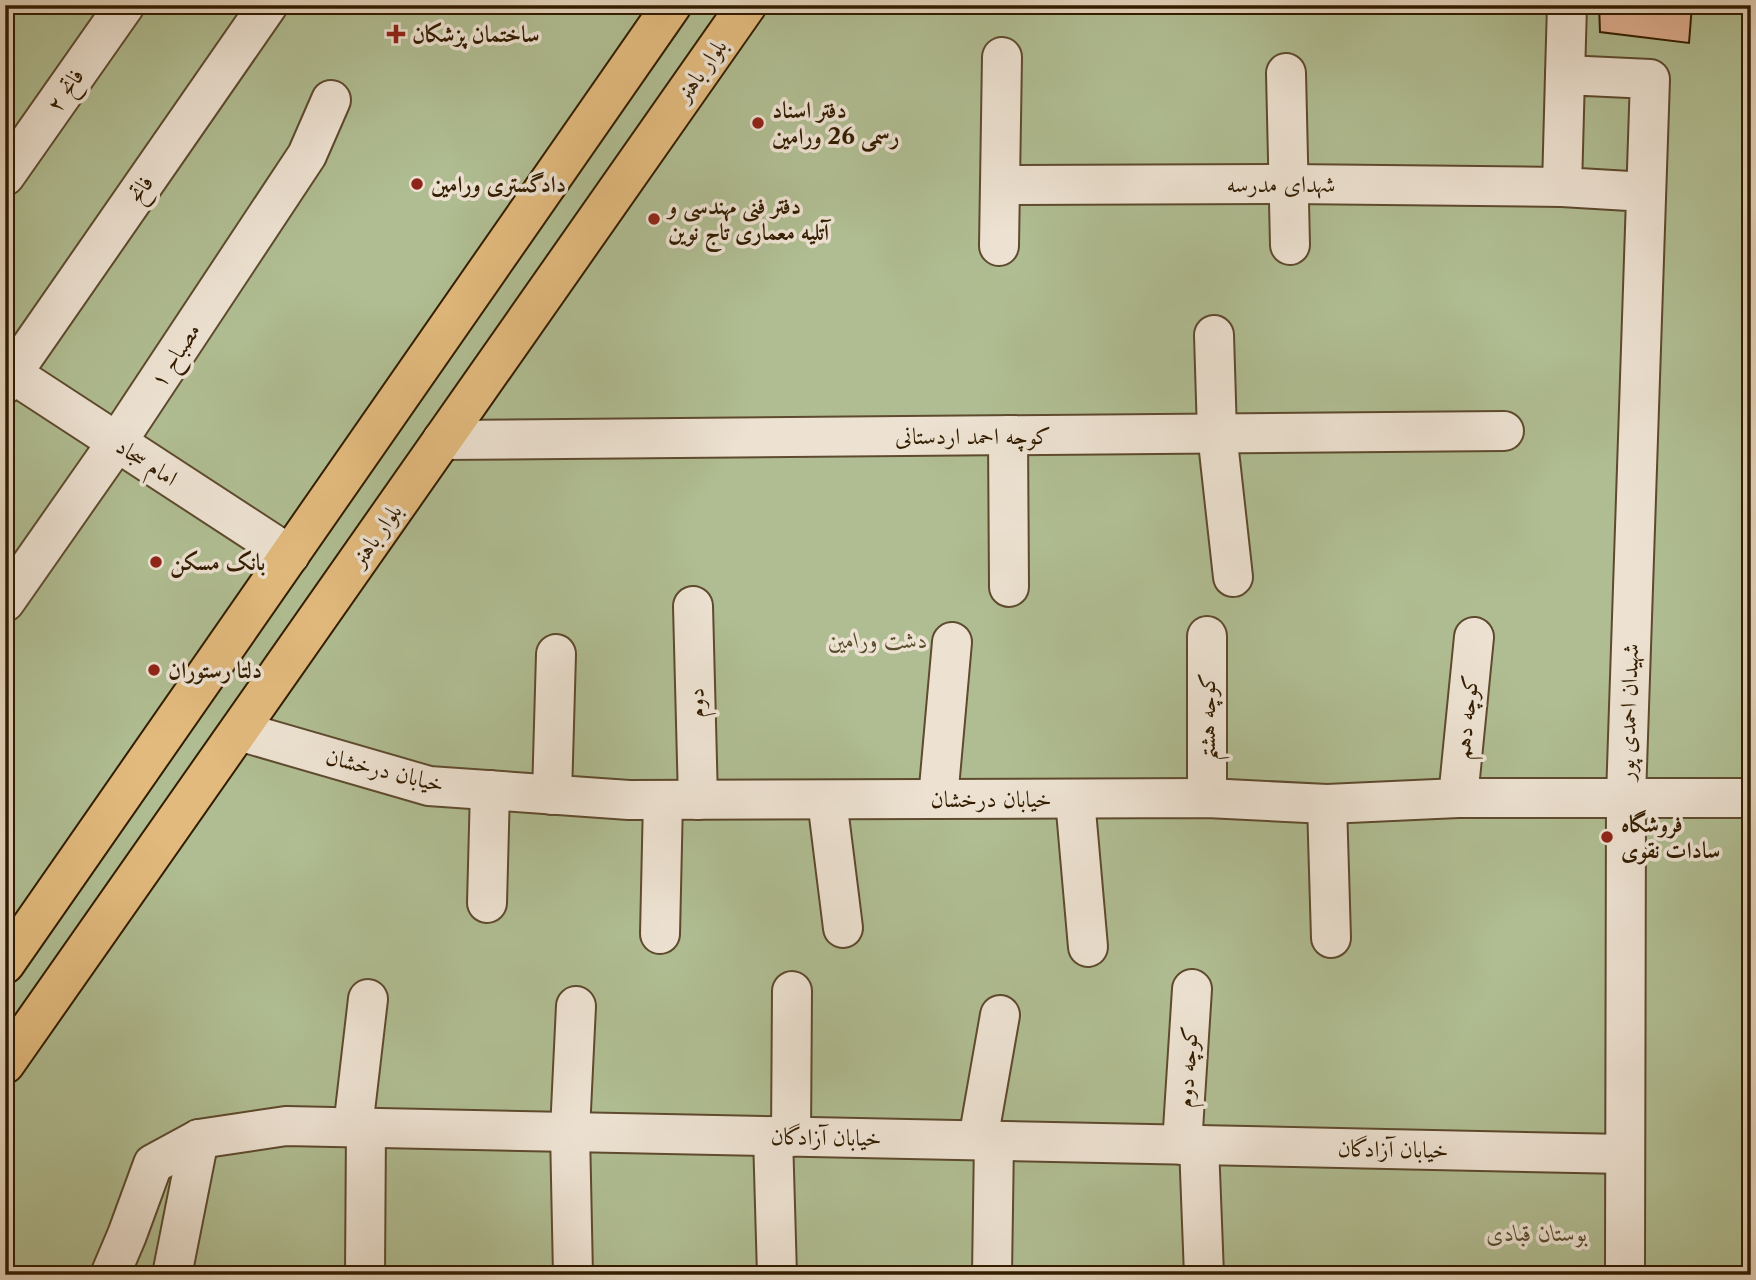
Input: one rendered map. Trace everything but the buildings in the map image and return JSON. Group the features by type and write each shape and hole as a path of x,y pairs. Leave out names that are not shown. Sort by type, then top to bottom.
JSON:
{"main road":[{"path":"7,959 672,5"},
{"name":"بلوار باهنر","path":"5,1064 747,5"}],"street":[{"name":"فاتح ۲","path":"5,176 125,5"},
{"name":"فاتح","path":"8,375 268,5"},
{"path":"1562,187 1567,5"},
{"path":"999,246 1002,57"},
{"path":"1286,73 1290,245"},
{"name":"شهیدان احمدی پور","path":"1565,75 1650,79 1626,797 1625,1275"},
{"name":"مصباح ۱","path":"5,602 117,442 307,155 331,100"},
{"name":"شهدای مدرسه","path":"1000,185 1290,184 1562,187 1646,192"},
{"path":"1214,335 1217,433 1233,577"},
{"name":"امام سجاد","path":"8,375 117,442 290,555"},
{"name":"کوچه احمد اردستانی","path":"442,440 1504,431"},
{"path":"1008,435 1009,587"},
{"name":"دوم","path":"660,934 681,800 693,606"},
{"name":"کوچه هشتم","path":"1207,636 1207,799"},
{"name":"کوچه دهم","path":"1458,798 1474,637"},
{"path":"939,799 952,642"},
{"path":"552,795 556,654"},
{"name":"خیابان درخشان","path":"239,731 429,786 629,800 1207,799 1327,804 1458,798 1751,798"},
{"path":"487,903 490,790"},
{"path":"1075,799 1088,947"},
{"path":"827,800 843,928"},
{"path":"1327,804 1331,938"},
{"name":"کوچه دوم","path":"1192,989 1191,1145 1204,1275"},
{"path":"777,1275 782,1136 792,991"},
{"path":"365,1275 359,1128 368,999"},
{"path":"573,1275 570,1131 576,1006"},
{"path":"992,1275 986,1140 1000,1015"},
{"name":"خیابان آزادگان","path":"110,1275 153,1164 199,1139 286,1126 1625,1154"},
{"path":"172,1275 199,1139"}],"green space":[{"name":"دشت ورامین","path":"5,5 1751,5 1751,1275 5,1275"}],"place":[{"name":"ساختمان پزشکان","path":"396,34"},
{"name":"دفتر اسناد رسمی 26 ورامین","path":"758,123"},
{"name":"دادگستری ورامین","path":"417,184"},
{"name":"دفتر فنی مهندسی و آتلیه معماری تاج نوین","path":"654,219"},
{"name":"بانک مسکن","path":"156,562"},
{"name":"دلتا رستوران","path":"154,670"},
{"name":"فروشگاه سادات نقوی","path":"1607,837"}],"park label":[{"name":"بوستان قبادی","path":"1537,1233"}]}
